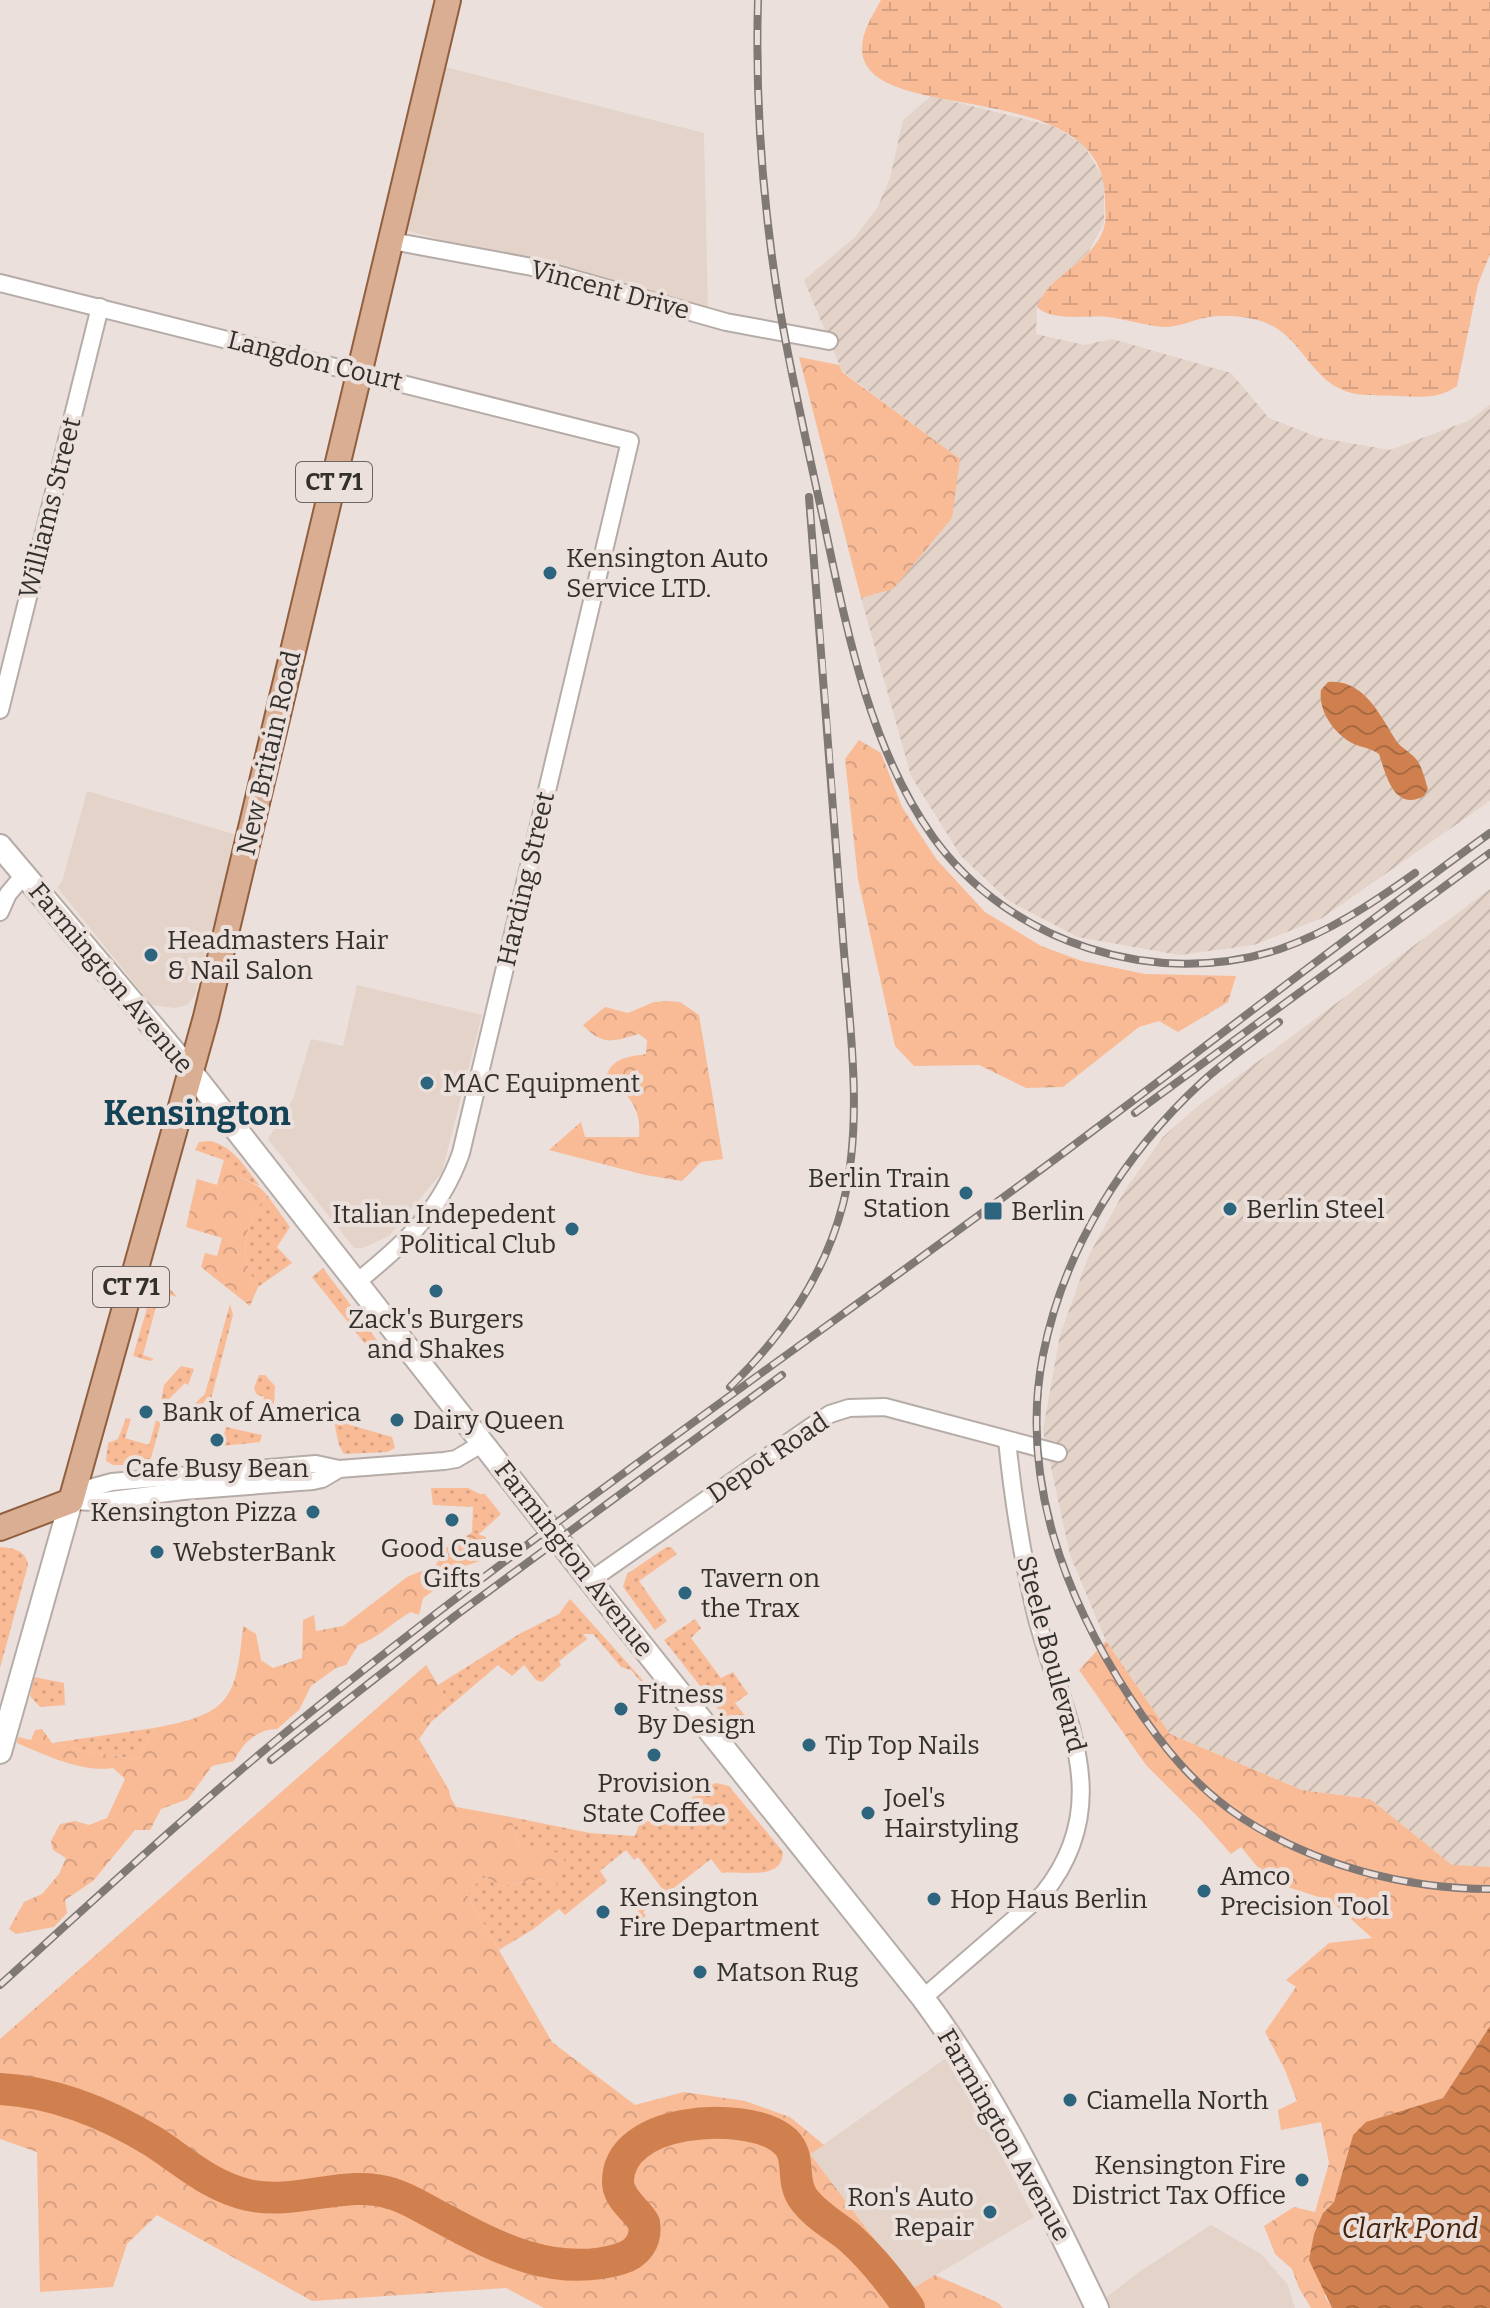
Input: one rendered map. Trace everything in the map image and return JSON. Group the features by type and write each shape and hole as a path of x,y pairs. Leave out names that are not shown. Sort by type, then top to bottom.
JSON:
{"main road":[{"name":"New Britain Road","path":"71,1501 192,1073 448,0"},
{"name":"Farmington Avenue","path":"0,846 192,1073 923,1998 958,2047 1006,2127 1097,2308"},
{"path":"0,1528 71,1501"},
{"path":"0,1752 71,1501"}],"street":[{"name":"Vincent Drive","path":"392,241 532,267 726,322 829,341"},
{"name":"Langdon Court","path":"0,283 630,441"},
{"name":"Williams Street","path":"0,710 100,307"},
{"name":"Harding Street","path":"357,1282 425,1221 452,1179 461,1153 630,441"},
{"path":"0,912 8,894 24,875"},
{"name":"Depot Road","path":"591,1580 836,1412 861,1406 885,1407 1058,1453"},
{"name":"Steele Boulevard","path":"923,1998 1043,1894 1066,1858 1080,1808 1081,1772 1077,1745 1033,1601 1017,1521 1007,1440"},
{"path":"71,1501 102,1484 160,1476 242,1478 292,1474 322,1479 339,1469 456,1459 483,1443"},
{"path":"160,1476 162,1493"},
{"path":"71,1501 95,1502 162,1493 242,1478"}],"shaded area":[{"path":"445,67 704,133 708,311 405,230"},
{"path":"931,96 1053,126 1083,144 1104,179 1104,224 1088,252 1043,294 1037,307 1036,334 1084,345 1112,339 1231,373 1269,418 1320,438 1390,450 1468,421 1490,405 1490,801 1322,918 1254,945 1179,955 1078,937 1009,901 961,856 911,776 861,598 893,589 960,459 842,371 804,280 855,237 877,208 890,178 903,120"},
{"path":"87,791 237,835 195,995 187,1005 175,1008 152,1005 57,887 62,882"},
{"path":"1490,889 1490,1867 1452,1866 1370,1799 1302,1790 1170,1734 1106,1641 1070,1555 1043,1430 1060,1335 1089,1255 1125,1190 1163,1137 1198,1106"},
{"path":"357,985 482,1015 442,1172 389,1236 363,1248 354,1248 268,1139 293,1099 311,1039 343,1046"},
{"path":"949,2056 1034,2217 912,2289 810,2154"},
{"path":"1211,2225 1261,2254 1288,2285 1295,2308 1109,2308 1104,2299"}],"green space":[{"path":"881,0 1490,0 1490,254 1478,284 1457,386 1437,395 1422,397 1365,395 1345,391 1321,375 1284,333 1272,325 1246,318 1209,317 1168,327 1108,317 1061,316 1044,312 1037,307 1043,295 1084,257 1101,236 1105,223 1105,199 1096,161 1070,135 1033,118 908,91 878,78 863,57 862,42"},
{"path":"799,357 839,365 842,372 960,459 952,518 893,589 861,598"},
{"path":"859,740 881,753 902,807 937,860 985,912 1041,946 1082,961 1145,974 1236,976 1228,1002 1178,1032 1159,1021 1139,1027 1063,1087 1026,1088 979,1065 914,1066 895,1046 858,879 845,759"},
{"path":"654,1002 680,1002 699,1015 723,1159 701,1162 682,1181 645,1175 549,1150 581,1122 585,1137 639,1137 635,1109 627,1095 607,1074 618,1061 646,1054 647,1040 639,1034 615,1040 603,1039 583,1025 605,1007 628,1013"},
{"path":"209,1141 232,1153 260,1186 233,1174 224,1160 195,1150 199,1142"},
{"path":"224,1160 235,1174 267,1195 253,1217 246,1240 247,1264 258,1287 250,1306 201,1267 205,1253 217,1256 222,1238 186,1227 197,1179 217,1185"},
{"path":"267,1195 290,1227 277,1247 292,1263 258,1287 247,1264 246,1240 253,1217"},
{"path":"323,1268 388,1355 383,1360 378,1360 312,1277"},
{"path":"154,1284 170,1289 177,1297 160,1292 143,1355 154,1359 150,1361 133,1356"},
{"path":"230,1304 233,1315 210,1403 204,1401 198,1423 182,1418 181,1412 184,1414 205,1394"},
{"path":"181,1366 194,1369 188,1385 185,1383 169,1399 170,1402 161,1402 164,1385"},
{"path":"259,1375 265,1375 275,1386 274,1404 268,1409 269,1404 263,1403 264,1397 256,1394 254,1388"},
{"path":"339,1413 350,1425 392,1437 395,1448 387,1452 344,1454 333,1417"},
{"path":"126,1418 131,1419 125,1438 149,1445 156,1421 161,1422 149,1465 113,1465 106,1461 108,1443 118,1439"},
{"path":"226,1427 262,1435 260,1442 221,1446"},
{"path":"431,1488 468,1488 485,1494 501,1514 478,1535 472,1532 473,1507 433,1505"},
{"path":"472,1532 486,1537 483,1560 459,1568 449,1567 447,1581 423,1598 419,1615 411,1612 358,1645 346,1665 336,1668 311,1686 299,1710 277,1729 251,1739 234,1761 212,1766 188,1799 161,1809 150,1830 135,1830 93,1881 65,1900 67,1913 54,1927 16,1934 9,1929 24,1902 42,1894 59,1874 66,1858 53,1850 51,1841 60,1824 75,1821 89,1825 107,1818 125,1779 113,1768 89,1768 52,1758 17,1743 18,1737 31,1740 35,1730 42,1729 52,1743 137,1759 154,1728 199,1717 224,1700 237,1671 243,1626 256,1634 261,1660 273,1668 302,1658 303,1620 314,1615 316,1631 343,1626 407,1577 436,1565 446,1547 451,1547"},
{"path":"0,1547 22,1553 28,1565 0,1668"},
{"path":"671,1547 677,1554 639,1581 667,1621 655,1630 623,1587 627,1574"},
{"path":"570,1599 648,1686 646,1688 631,1670 621,1667 593,1634 583,1634 587,1639 559,1661 561,1665 542,1682 536,1680 524,1665 512,1676 498,1665 431,1722 419,1739 449,1790 451,1800 417,1740 429,1718 446,1698 438,1685 519,1634 559,1614"},
{"path":"695,1619 701,1628 691,1638 721,1678 733,1672 748,1694 735,1703 751,1723 738,1734 664,1640"},
{"path":"1106,1641 1170,1734 1302,1790 1370,1799 1452,1865 1490,1867 1490,2026 1443,2098 1380,2118 1353,2135 1334,2202 1323,2213 1325,2297 1332,2308 1311,2308 1292,2269 1275,2254 1264,2226 1294,2207 1315,2212 1329,2163 1321,2122 1281,2130 1278,2110 1297,2101 1265,2032 1296,1987 1286,1980 1329,1943 1372,1938 1331,1901 1269,1881 1241,1847 1231,1854 1146,1765 1079,1670"},
{"path":"426,1665 446,1698 429,1718 417,1740 456,1807 511,1817 519,1847 566,1854 556,1886 540,1879 501,1886 483,1875 467,1895 552,2042 635,2105 684,2092 745,2101 790,2117 824,2145 810,2154 912,2289 935,2275 997,2302 1003,2308 544,2308 506,2288 312,2301 157,2215 127,2244 113,2287 40,2292 37,2152 0,2139 0,2039"},
{"path":"34,1677 64,1683 65,1705 40,1707 30,1696"},
{"path":"154,1728 137,1759 52,1743"},
{"path":"716,1783 729,1786 783,1852 776,1868 760,1873 722,1873 711,1859 643,1912 646,1916 633,1927 627,1920 664,1891 638,1857 634,1860 626,1850 600,1871 607,1881 565,1915 559,1909 499,1950 467,1895 483,1875 501,1886 540,1879 556,1886 519,1847 511,1817 590,1833 635,1836 640,1822 653,1821 672,1813"}],"water":[{"path":"1328,682 1352,686 1370,701 1397,742 1418,762 1428,789 1424,796 1414,800 1398,795 1388,781 1379,754 1347,740 1334,728 1322,706 1321,690"},
{"name":"Clark Pond","path":"1490,2026 1490,2308 1332,2308 1309,2260 1314,2234 1323,2213 1334,2202 1353,2135 1366,2122 1443,2098"}],"waterway":[{"path":"0,2089 60,2100 99,2114 154,2142 210,2180 234,2191 285,2197 340,2190 375,2190 406,2199 505,2249 527,2257 572,2265 620,2259 636,2250 642,2241 644,2223 622,2195 618,2183 623,2161 637,2145 658,2133 684,2126 739,2124 763,2129 788,2144 803,2198 866,2254 909,2308"}],"railway":[{"path":"758,0 759,116 765,194 780,310 795,388 862,684 892,764 933,837 965,874 1002,905 1043,930 1088,948 1136,960 1184,964 1233,960 1298,942 1350,916 1415,873"},
{"path":"730,1387 767,1347 813,1280 835,1231 850,1170 854,1101 851,1030 809,497"},
{"path":"0,1985 217,1791 378,1659 555,1524 1066,1151 1490,833"},
{"path":"1135,1113 1490,853"},
{"path":"1279,1022 1202,1082 1147,1140 1101,1206 1082,1241 1053,1316 1043,1355 1037,1401 1037,1446 1053,1535 1086,1620 1131,1699 1180,1764 1225,1806 1270,1835 1299,1849 1361,1871 1426,1885 1490,1889"},
{"path":"271,1760 455,1616 782,1375"}],"place":[{"name":"Kensington Auto Service LTD.","path":"550,573"},
{"name":"Headmasters Hair & Nail Salon","path":"151,955"},
{"name":"MAC Equipment","path":"427,1083"},
{"name":"Berlin Train Station","path":"966,1193"},
{"name":"Berlin Steel","path":"1230,1209"},
{"name":"Berlin","path":"993,1211"},
{"name":"Italian Indepedent Political Club","path":"572,1229"},
{"name":"Zack's Burgers and Shakes","path":"436,1291"},
{"name":"Bank of America","path":"146,1412"},
{"name":"Dairy Queen","path":"397,1420"},
{"name":"Cafe Busy Bean","path":"217,1440"},
{"name":"Kensington Pizza","path":"313,1512"},
{"name":"Good Cause Gifts","path":"452,1520"},
{"name":"WebsterBank","path":"157,1552"},
{"name":"Tavern on the Trax","path":"685,1593"},
{"name":"Fitness By Design","path":"621,1709"},
{"name":"Tip Top Nails","path":"809,1745"},
{"name":"Provision State Coffee","path":"654,1755"},
{"name":"Joel's Hairstyling","path":"868,1813"},
{"name":"Amco Precision Tool","path":"1204,1891"},
{"name":"Hop Haus Berlin","path":"934,1899"},
{"name":"Kensington Fire Department","path":"603,1912"},
{"name":"Matson Rug","path":"700,1972"},
{"name":"Ciamella North","path":"1070,2100"},
{"name":"Kensington Fire District Tax Office","path":"1302,2180"},
{"name":"Ron's Auto Repair","path":"990,2212"}],"district":[{"name":"Kensington","path":"197,1113"}]}
